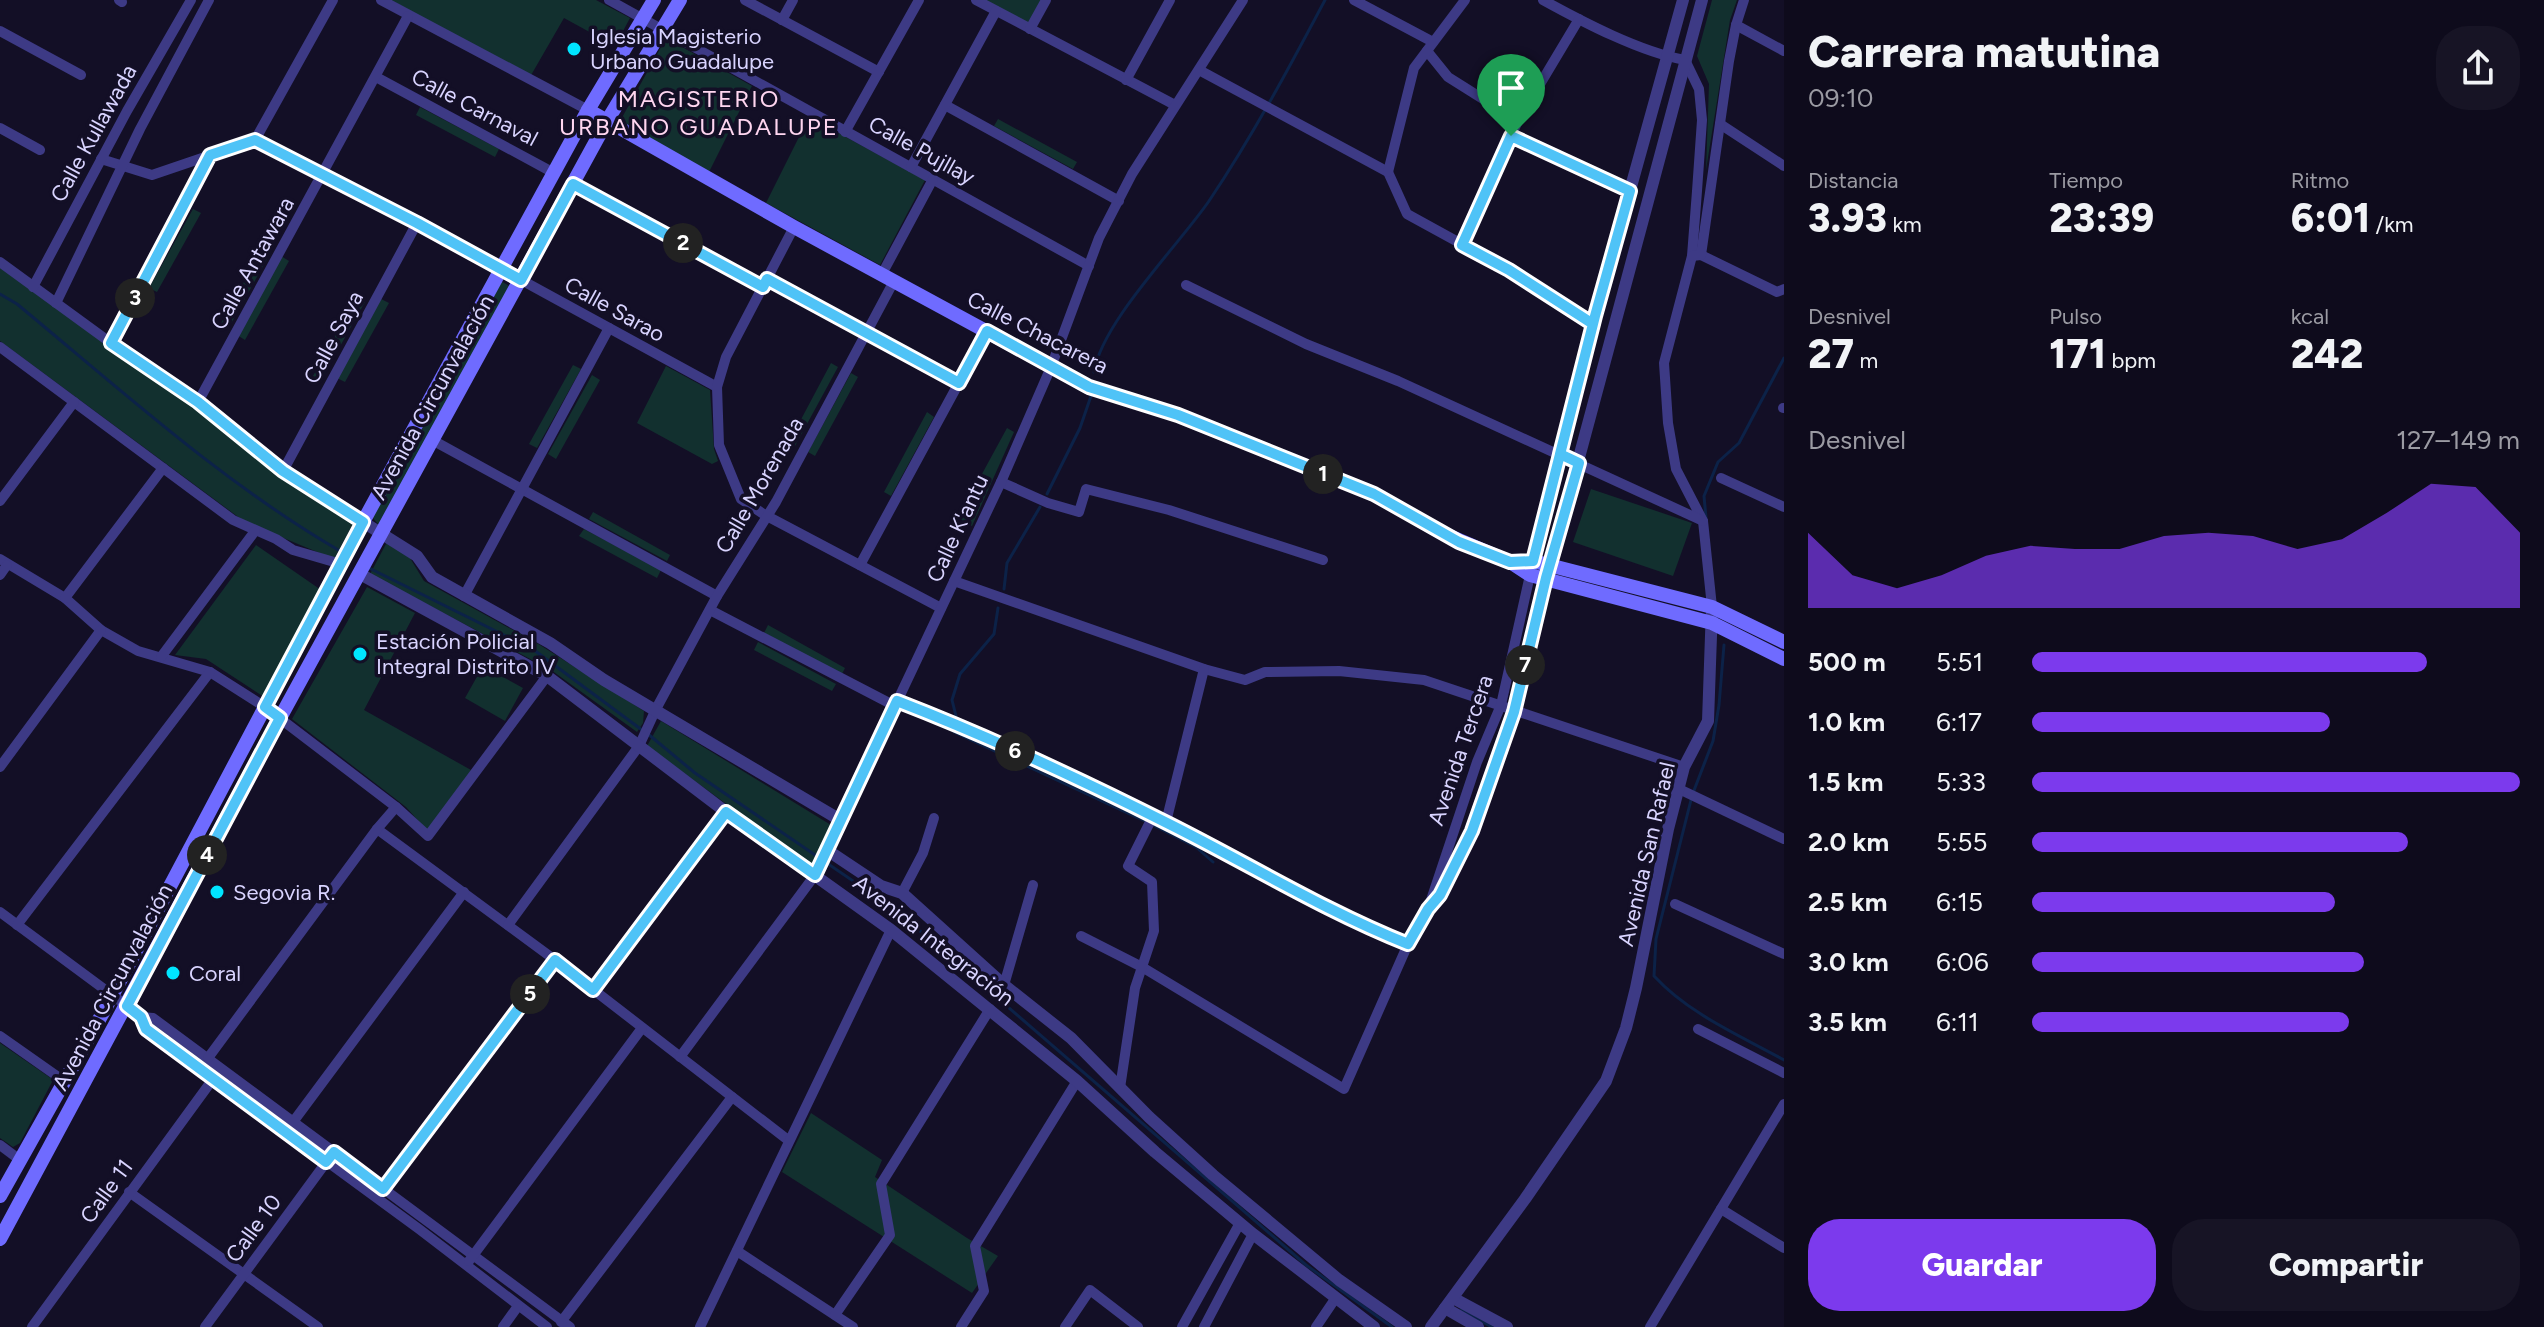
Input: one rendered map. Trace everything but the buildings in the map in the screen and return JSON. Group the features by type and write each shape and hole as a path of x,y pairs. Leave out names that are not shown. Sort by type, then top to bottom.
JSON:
{"main road":[{"name":"Avenida Circunvalación","path":"0,1196 112,996 363,522 588,110 654,0"},
{"name":"Avenida Circunvalación","path":"0,1239 280,718 607,121 680,0"},
{"name":"Calle Chacarera","path":"588,110 794,227 1089,387 1178,415 1374,494 1459,542 1510,562 1548,572"},
{"path":"1548,572 1712,607 1784,642"},
{"path":"1548,572 1712,623 1784,659"}],"street":[{"name":"Calle Kullawada","path":"33,287 191,0"},
{"path":"56,303 140,129 209,0"},
{"path":"101,159 152,175 255,140 333,0"},
{"path":"381,0 588,110"},
{"name":"Calle Pujllay","path":"609,0 1089,266"},
{"path":"745,0 879,72"},
{"path":"782,20 793,0"},
{"path":"845,132 919,0"},
{"path":"976,0 1175,105"},
{"path":"1030,29 1046,0"},
{"path":"1126,80 1170,0"},
{"name":"Calle K'antu","path":"680,1057 822,861 1001,482 1051,367 1099,238 1132,174 1243,0"},
{"path":"1354,0 1430,47 1448,77 1518,121"},
{"path":"1388,172 1414,68 1465,0"},
{"path":"1543,0 1668,57 1685,60"},
{"name":"Avenida Tercera","path":"1428,909 1477,762 1501,705 1531,568 1593,324 1683,0"},
{"name":"Avenida Tercera","path":"1142,967 1344,1089 1408,944 1440,895 1472,831 1514,712 1548,572 1702,0"},
{"path":"1744,0 1736,25 1696,255 1777,292 1784,289"},
{"path":"911,167 996,11"},
{"name":"Calle Antawara","path":"198,402 408,16"},
{"path":"1462,245 1518,121 1579,19"},
{"path":"1736,25 1784,51"},
{"path":"0,31 81,75"},
{"name":"Avenida San Rafael","path":"1431,1327 1606,1081 1626,1028 1636,988 1684,767 1708,721 1712,607 1703,521 1676,469 1668,423 1664,363 1696,255 1702,120 1699,89 1685,60"},
{"path":"1199,70 1388,172 1407,214 1509,270 1593,324"},
{"name":"Calle Carnaval","path":"376,77 554,173"},
{"path":"945,105 1119,201"},
{"path":"1720,124 1784,166"},
{"path":"0,128 40,150"},
{"path":"1511,136 1630,191"},
{"name":"Calle Sarao","path":"255,140 417,223 717,387"},
{"path":"111,343 210,155"},
{"name":"Calle Morenada","path":"508,925 639,746 717,596 765,515 776,502 866,333 933,179"},
{"path":"573,184 959,383"},
{"name":"Calle Saya","path":"283,471 417,223"},
{"path":"794,227 726,357 717,387 719,445 741,499 765,515 941,608"},
{"path":"0,262 198,402 283,471 417,556 432,577 550,643 604,680 842,821"},
{"path":"1186,285 1306,344 1398,381 1703,521"},
{"path":"464,596 609,328"},
{"path":"860,565 987,331"},
{"path":"0,347 233,520 293,550 345,557"},
{"path":"0,501 74,402"},
{"path":"434,441 717,596"},
{"path":"65,598 163,468"},
{"path":"1721,478 1784,507"},
{"path":"1001,482 1048,503 1079,512 1086,489 1169,510 1323,560"},
{"path":"161,657 255,531"},
{"path":"0,575 4,562 65,598 101,630 138,651 210,672 280,718 396,807 428,836 547,676"},
{"name":"Avenida Integración","path":"364,567 547,676 726,812 822,861 902,893 1004,985 1071,1038 1213,1175 1327,1271 1406,1327"},
{"path":"954,581 1204,669 1245,680 1265,672 1339,671 1424,680 1684,767"},
{"path":"710,610 896,704 971,730 1166,822 1368,928 1408,944"},
{"path":"0,767 101,630"},
{"path":"1166,822 1204,669"},
{"path":"17,925 210,672"},
{"path":"1679,789 1784,839"},
{"path":"208,1058 396,807"},
{"path":"593,990 726,812"},
{"path":"1120,1088 1135,988 1154,931 1152,882 1128,866 1153,816"},
{"path":"902,893 923,853 934,818"},
{"path":"377,829 555,960 788,1140"},
{"name":"Avenida Integración","path":"822,861 891,930 1077,1081 1155,1152 1253,1234 1374,1327"},
{"path":"1004,985 1033,885"},
{"path":"293,1122 464,892"},
{"path":"1675,904 1784,954"},
{"path":"0,912 127,1006 141,1017 146,1029 213,1079 383,1189 566,1324 732,1097"},
{"path":"700,1327 891,930"},
{"path":"1081,936 1142,967"},
{"path":"383,1189 555,960"},
{"path":"835,1315 890,1235 881,1184 990,1009"},
{"path":"141,1017 153,1018 293,1122 330,1157 464,1266 547,1327"},
{"path":"464,1266 642,1028"},
{"path":"1698,1029 1784,1073"},
{"path":"0,1036 64,1081"},
{"name":"Calle 11","path":"32,1327 213,1079"},
{"path":"961,1327 984,1291 975,1246 1077,1081"},
{"path":"1650,1327 1784,1104"},
{"path":"0,1145 20,1160"},
{"name":"Calle 10","path":"205,1327 330,1157"},
{"path":"129,1192 318,1327"},
{"path":"1721,1209 1784,1248"},
{"path":"1182,1327 1240,1223"},
{"path":"1204,1327 1253,1234"},
{"path":"737,1251 853,1327"},
{"path":"1065,1327 1090,1290 1138,1327"},
{"path":"1316,1327 1335,1299"},
{"path":"1449,1303 1478,1327"},
{"path":"1449,1303 1507,1327"},
{"path":"503,1327 518,1306"}],"green space":[{"path":"391,0 596,0 630,18 615,46 564,18 530,77"},
{"path":"985,0 1042,0 1029,24"},
{"path":"1712,0 1737,0 1730,20 1706,170 1709,84 1697,56"},
{"path":"666,38 752,86 709,172 619,123"},
{"path":"420,107 499,149 495,157 416,115"},
{"path":"809,117 925,180 880,265 766,203"},
{"path":"998,119 1077,162 1073,169 994,126"},
{"path":"193,209 201,213 157,292 149,288"},
{"path":"264,246 272,250 228,329 220,325"},
{"path":"281,256 289,261 245,340 237,335"},
{"path":"0,267 354,522 334,559 245,522 0,341"},
{"path":"501,281 511,287 382,522 378,524 372,517"},
{"path":"357,297 365,302 321,380 313,376"},
{"path":"381,299 389,303 345,382 337,378"},
{"path":"831,363 838,367 795,446 789,442"},
{"path":"573,365 581,369 537,448 529,444"},
{"path":"666,366 710,390 714,449 718,461 712,464 637,423"},
{"path":"851,373 858,377 815,456 808,452"},
{"path":"592,375 600,380 556,459 548,454"},
{"path":"927,412 934,417 891,496 884,492"},
{"path":"1007,428 1014,432 972,526 958,518"},
{"path":"1591,489 1692,523 1673,576 1573,542"},
{"path":"593,512 670,555 667,561 589,519"},
{"path":"584,529 661,570 657,578 579,536"},
{"path":"387,542 410,558 424,581 540,645 644,711 643,723 637,732 551,670 370,574"},
{"path":"256,545 324,592 264,697 206,659 175,655"},
{"path":"367,587 415,613 364,710 471,770 430,834 406,807 292,719"},
{"path":"768,625 845,668 842,674 764,633"},
{"path":"758,642 836,684 832,691 754,650"},
{"path":"483,666 523,688 505,721 465,698"},
{"path":"661,721 831,825 811,866 647,746"},
{"path":"0,1043 52,1079 20,1143 13,1147 0,1138"},
{"path":"811,1113 882,1160 875,1177 998,1256 972,1293 782,1172"}],"waterway":[{"path":"1094,372 1100,352 1126,308 1209,201 1240,152 1325,0"},
{"path":"0,294 17,304 214,466 340,551"},
{"path":"1706,518 1704,496 1718,462 1739,443 1784,358"},
{"path":"1047,494 1080,428 1091,396"},
{"path":"1004,589 1007,563 1040,507"},
{"path":"367,567 534,650 642,730"},
{"path":"998,608 994,634 960,674 952,700 956,716 954,732 1149,823 1196,847 1213,862"},
{"path":"1693,793 1713,741 1724,645"},
{"path":"648,734 695,773 897,911 1306,1265 1392,1327"},
{"path":"1691,800 1656,939 1654,976 1699,1013 1784,1060"},
{"path":"1461,1310 1492,1327"}],"place":[{"name":"Iglesia Magisterio Urbano Guadalupe","path":"574,49"},
{"name":"Estación Policial Integral Distrito IV","path":"360,654"},
{"name":"Segovia R.","path":"217,892"},
{"name":"Coral","path":"173,973"}],"district":[{"name":"MAGISTERIO URBANO GUADALUPE","path":"699,113"}],"route":[{"path":"1511,136 1462,245 1509,270 1593,324 1560,454 1579,463 1546,578 1514,712 1472,831 1440,895 1408,944 1368,928 1166,822 971,730 897,701 815,875 726,812 593,990 555,960 383,1189 334,1152 326,1162 146,1029 141,1017 127,1006 280,718 265,707 363,522 283,471 198,402 111,343 210,155 255,140 521,280 573,184 763,287 767,279 959,383 987,331 1089,387 1178,415 1374,494 1459,542 1510,562 1533,561 1560,454 1577,389 1595,316 1630,191 1511,136"}]}
